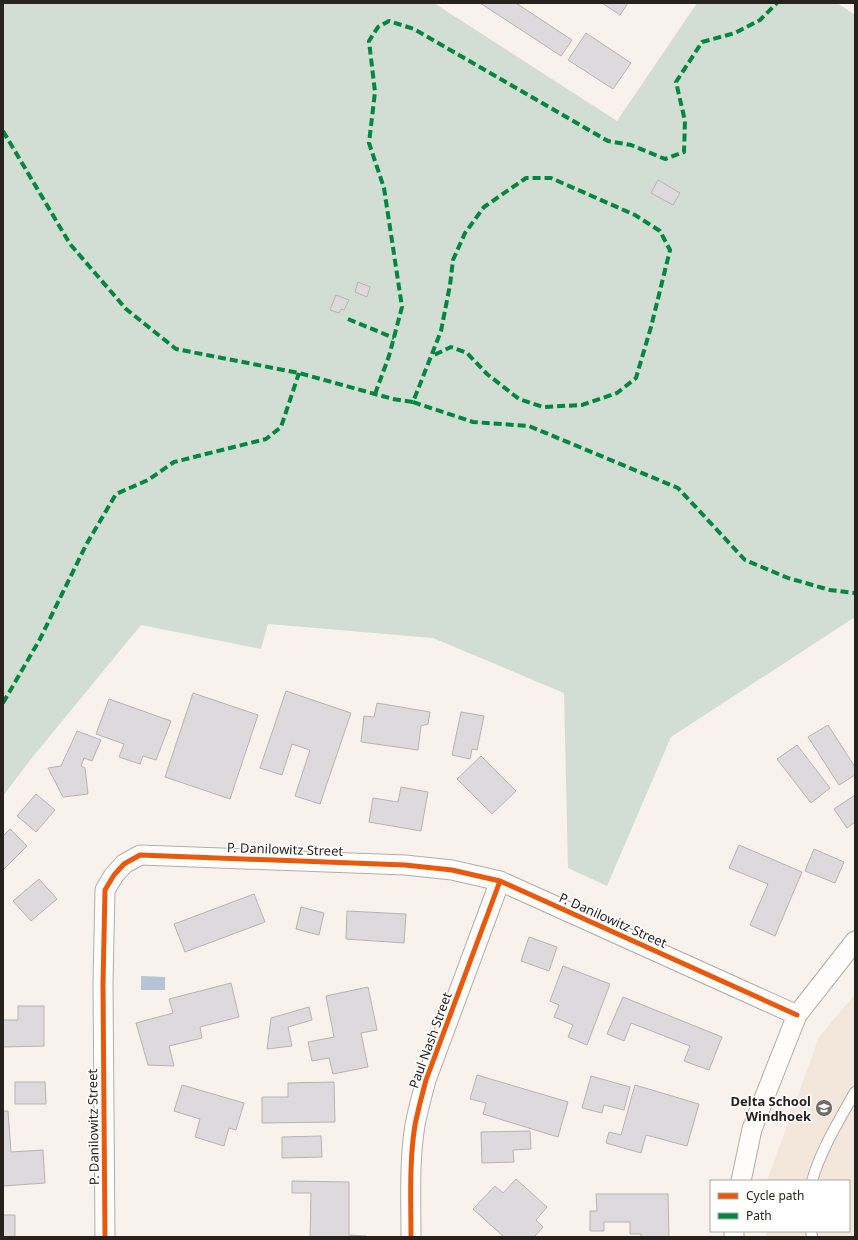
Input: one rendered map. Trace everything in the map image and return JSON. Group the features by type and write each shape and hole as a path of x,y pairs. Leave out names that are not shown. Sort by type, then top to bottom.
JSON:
{"street":[{"name":"P. Danilowitz Street","path":"105,1237 103,984 105,890 114,875 124,864 140,855 406,865 452,870 500,882 797,1015"},
{"name":"Paul Nash Street","path":"411,1237 412,1155 415,1126 420,1102 429,1073 500,882"},
{"path":"741,1180 752,1129 797,1015 855,941"}],"lane":[{"path":"812,1180 816,1167 831,1136 855,1092"}],"shaded area":[{"path":"3,3 434,3 617,121 697,3 837,3 855,15 855,617 671,737 607,886 568,868 564,693 433,638 268,624 261,649 141,625 31,759 3,796"},
{"name":"Delta School Windhoek","path":"855,994 855,1237 766,1237 766,1232 850,1232 850,1180 767,1180 819,1037"}],"water":[{"path":"141,976 165,977 165,990 141,990"}],"building":[{"path":"480,3 516,3 572,40 561,56"},
{"path":"602,3 628,3 620,15"},
{"path":"586,33 631,63 613,89 568,60"},
{"path":"658,180 680,193 673,205 651,193"},
{"path":"358,282 370,287 367,297 355,292"},
{"path":"336,295 349,300 344,310 341,309 339,313 330,310"},
{"path":"286,691 351,713 320,804 295,796 310,750 292,744 282,775 260,768"},
{"path":"193,693 258,715 230,799 165,777"},
{"path":"109,699 171,721 156,760 143,756 140,764 119,757 124,744 96,734"},
{"path":"377,703 430,712 428,724 421,726 418,750 361,742 364,716 374,717"},
{"path":"461,712 484,716 477,750 472,749 470,759 452,755"},
{"path":"828,725 855,767 855,775 839,785 808,737"},
{"path":"77,731 101,740 92,761 84,758 81,766 85,768 88,794 63,797 48,768 61,766"},
{"path":"797,745 830,788 811,803 777,759"},
{"path":"481,756 516,791 492,814 457,779"},
{"path":"401,787 428,792 421,831 369,822 373,798 398,802"},
{"path":"36,794 55,810 36,832 17,816"},
{"path":"855,795 855,822 847,828 834,809"},
{"path":"10,829 27,846 3,870 3,836"},
{"path":"739,845 802,872 775,936 750,925 768,884 729,868"},
{"path":"814,849 844,862 835,883 805,871"},
{"path":"39,879 57,899 31,921 13,901"},
{"path":"254,894 265,922 185,952 174,924"},
{"path":"301,907 324,913 319,935 296,929"},
{"path":"347,911 406,914 404,943 346,939"},
{"path":"529,937 557,947 549,971 521,961"},
{"path":"563,966 610,984 587,1045 568,1037 573,1025 554,1017 559,1005 550,1001"},
{"path":"231,983 239,1017 200,1027 202,1038 169,1046 174,1066 148,1065 136,1023 173,1013 169,999"},
{"path":"368,987 377,1030 361,1033 368,1067 333,1074 329,1058 312,1061 308,1042 334,1037 326,996"},
{"path":"623,997 722,1037 709,1070 684,1061 690,1046 631,1023 624,1041 607,1034"},
{"path":"18,1006 44,1006 44,1046 3,1047 3,1020 18,1020"},
{"path":"309,1007 312,1020 288,1027 292,1046 267,1049 271,1018"},
{"path":"477,1075 568,1102 558,1137 483,1114 486,1103 470,1099"},
{"path":"591,1076 630,1087 624,1110 604,1105 602,1113 582,1108"},
{"path":"15,1082 45,1082 46,1104 15,1104"},
{"path":"334,1082 335,1122 262,1123 262,1097 288,1097 288,1083"},
{"path":"182,1085 244,1103 236,1130 229,1128 224,1146 195,1137 200,1119 174,1111"},
{"path":"635,1085 699,1104 687,1146 646,1135 641,1153 606,1143 609,1132 621,1135"},
{"path":"3,1111 8,1111 11,1152 43,1150 45,1183 3,1186"},
{"path":"530,1131 531,1149 513,1150 514,1162 482,1163 481,1132"},
{"path":"321,1136 322,1157 282,1158 282,1137"},
{"path":"516,1179 547,1207 536,1220 543,1227 534,1237 504,1237 473,1209 495,1186 503,1193"},
{"path":"292,1181 349,1182 349,1235 366,1237 310,1237 311,1193 292,1193"},
{"path":"596,1194 668,1194 669,1237 641,1237 641,1234 630,1234 630,1222 604,1222 604,1231 590,1231 590,1211 597,1211"},
{"path":"3,1215 15,1215 15,1237 3,1237"}],"marked path":[{"path":"375,394 389,356 402,307 384,188 369,143 375,92 369,41 378,27 389,21 414,29 608,141 631,145 665,159 684,152 685,121 676,82 702,42 735,33 760,20 777,3"},
{"path":"3,131 70,244 126,309 176,349 299,373 393,399 413,402 441,331 450,285 453,260 465,233 484,207 526,178 551,178 635,215 660,231 670,250 651,327 636,378 617,393 582,405 543,407 519,399 487,374 467,353 451,347 432,356"},
{"path":"348,319 394,338"},
{"path":"3,703 40,639 86,545 116,494 148,480 174,462 266,439 281,427 299,373"},
{"path":"413,402 473,422 529,426 678,488 745,560 788,578 830,590 855,593"}],"cycle path":[{"path":"105,1237 103,984 105,890 114,875 124,864 140,855 405,865 452,870 500,881 797,1015"},
{"path":"411,1237 412,1153 415,1125 420,1102 426,1080 500,881"}],"place":[{"name":"Delta School Windhoek","path":"824,1108"}]}
